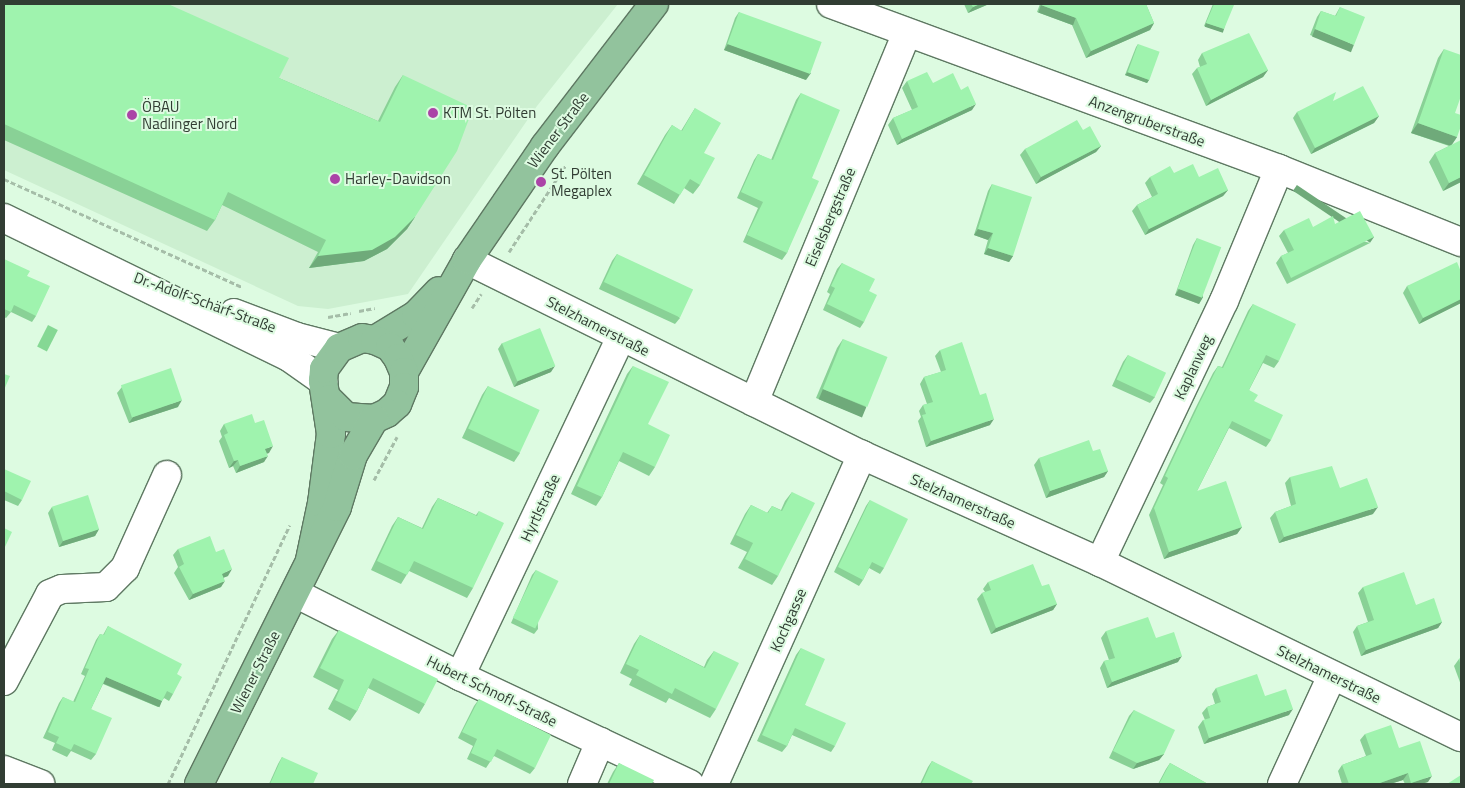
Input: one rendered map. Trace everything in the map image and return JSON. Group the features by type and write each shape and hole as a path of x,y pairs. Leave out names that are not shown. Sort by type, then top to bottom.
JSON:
{"main road":[{"name":"Wiener Straße","path":"404,372 467,260 528,170 654,4"},
{"name":"Wiener Straße","path":"375,340 416,315 467,260"},
{"path":"356,340 375,340 390,347 404,372 404,387 397,404 374,419 353,455 337,507 310,560 322,502 331,434 324,369 339,348 356,340"},
{"path":"325,390 346,417 374,419"},
{"name":"Wiener Straße","path":"200,784 310,560"}],"street":[{"name":"Anzengruberstraße","path":"831,4 1279,169 1461,242"},
{"name":"Eiselsbergstraße","path":"754,402 907,33"},
{"name":"Kaplanweg","path":"1100,562 1224,301 1279,169"},
{"name":"Dr.-Adolf-Schärf-Straße","path":"4,218 289,357 325,390"},
{"name":"Dr.-Adolf-Schärf-Straße","path":"72,252 298,336 339,348"},
{"name":"Stelzhamerstraße","path":"467,260 620,339 862,455 1100,562 1461,737"},
{"name":"Hyrtlstraße","path":"460,676 620,339"},
{"name":"Kochgasse","path":"714,784 862,455"},
{"path":"4,681 50,594 62,589 106,587 125,568 167,475"},
{"name":"Hubert Schnofl-Straße","path":"295,593 460,676 690,784"},
{"path":"1282,784 1332,676"},
{"path":"582,784 600,742"},
{"path":"4,770 40,784"}],"path":[{"path":"4,178 250,291"},
{"path":"321,316 383,307"},
{"path":"168,784 291,523"}],"shaded area":[{"path":"4,4 618,4 537,106 408,294 328,309 298,306 4,170"},
{"path":"48,325 58,330 47,351 37,346"}],"building":[{"path":"4,4 168,4 289,58 279,78 380,122 403,75 473,108 457,151 415,217 395,237 372,250 318,256 326,240 228,192 215,220 4,124"},
{"path":"1042,4 1146,4 1154,23 1091,51 1076,18"},
{"path":"1214,4 1234,5 1224,29 1206,23"},
{"path":"1340,7 1365,17 1354,45 1315,29 1321,11 1336,16"},
{"path":"739,12 822,42 810,74 727,44"},
{"path":"1249,33 1268,70 1211,100 1197,68 1207,64 1202,53"},
{"path":"1138,44 1160,52 1149,80 1128,72"},
{"path":"1444,49 1461,55 1461,96 1455,113 1461,115 1461,126 1457,137 1418,123"},
{"path":"927,72 933,83 953,73 961,90 968,86 976,104 902,139 893,118 918,107 907,81"},
{"path":"1363,86 1379,116 1315,148 1297,112 1336,92 1333,101"},
{"path":"801,93 840,110 812,178 819,181 787,253 747,235 763,202 741,192 758,154 773,160"},
{"path":"695,108 721,123 704,153 715,158 700,185 690,179 680,195 644,175 672,125 682,131"},
{"path":"1077,120 1083,130 1090,126 1101,146 1041,177 1025,149"},
{"path":"1461,140 1461,177 1449,183 1435,153"},
{"path":"1193,164 1199,177 1218,168 1228,190 1149,229 1137,205 1158,194 1150,177 1170,166 1174,173"},
{"path":"992,184 1032,197 1013,256 988,248 993,233 978,229"},
{"path":"1360,211 1374,237 1291,278 1281,256 1294,250 1284,230 1309,218 1313,227 1333,216 1335,224"},
{"path":"1197,238 1221,247 1202,298 1178,288"},
{"path":"617,254 693,289 680,318 604,282"},
{"path":"4,259 30,271 27,276 50,286 36,316 14,305 11,312 4,309"},
{"path":"1457,262 1461,272 1461,299 1423,318 1407,286"},
{"path":"842,263 875,279 869,291 877,295 864,322 827,304 835,288 831,286"},
{"path":"1253,304 1296,324 1279,361 1266,355 1249,390 1258,395 1254,401 1283,415 1271,440 1232,421 1197,491 1226,481 1242,527 1169,552 1154,508 1168,478 1165,476 1199,404 1218,366 1223,368"},
{"path":"540,328 555,366 517,381 502,343"},
{"path":"843,339 888,357 867,407 823,389"},
{"path":"962,342 980,395 986,393 994,419 931,441 922,415 926,414 923,405 933,402 924,377 946,370 940,350"},
{"path":"1128,355 1166,373 1155,397 1117,379"},
{"path":"633,366 669,382 648,424 670,435 655,467 623,452 602,497 577,486"},
{"path":"171,368 182,400 132,417 121,385"},
{"path":"4,374 10,376 4,390"},
{"path":"488,386 540,410 520,453 468,429"},
{"path":"252,414 255,423 264,420 273,446 265,449 268,456 240,466 238,460 234,461 224,435 228,433 224,424"},
{"path":"1089,440 1093,451 1100,449 1108,471 1050,491 1039,458"},
{"path":"1332,466 1340,488 1367,478 1378,507 1284,537 1275,512 1296,504 1290,477"},
{"path":"4,469 31,481 22,500 4,491"},
{"path":"792,492 815,503 778,576 745,559 753,543 736,535 751,505 768,513 772,506 782,511"},
{"path":"88,495 99,529 63,541 52,507"},
{"path":"438,498 477,516 479,511 504,523 473,588 414,561 407,575 377,561 398,517 423,529"},
{"path":"870,500 908,519 884,568 872,562 863,580 838,567"},
{"path":"4,528 12,532 4,549"},
{"path":"210,536 216,552 224,549 232,569 222,574 225,581 193,594 179,567 184,564 178,549"},
{"path":"1033,564 1042,586 1049,584 1057,604 996,628 982,593 991,590 988,582"},
{"path":"536,570 558,581 535,629 513,618"},
{"path":"1404,572 1416,605 1434,598 1442,622 1366,650 1357,626 1374,620 1363,587"},
{"path":"1148,617 1156,638 1174,632 1182,656 1112,682 1104,661 1115,658 1106,631"},
{"path":"108,626 182,664 177,674 182,677 173,694 167,691 162,701 106,677 91,709 112,718 96,754 74,744 71,750 56,743 59,737 48,732 63,697 75,702 89,669 85,668 100,634 104,635"},
{"path":"339,630 438,679 425,704 373,678 357,711 335,700 344,680 320,668"},
{"path":"640,635 705,668 714,651 739,663 716,709 675,688 672,694 636,675 639,670 626,664"},
{"path":"801,648 825,659 805,705 846,723 835,746 795,728 787,746 762,735"},
{"path":"1257,674 1265,696 1286,689 1293,709 1209,738 1203,720 1210,718 1207,707 1221,702 1216,688"},
{"path":"479,699 551,735 535,768 497,749 491,762 471,753 477,739 462,732"},
{"path":"1134,710 1175,730 1164,754 1137,763 1113,751"},
{"path":"1391,725 1399,748 1420,741 1432,776 1411,783 1408,773 1377,784 1349,784 1342,765 1372,754 1365,734"},
{"path":"282,757 318,773 313,784 270,784"},
{"path":"932,761 973,781 971,784 922,783"},
{"path":"619,763 654,780 652,784 609,784"},
{"path":"1170,763 1208,784 1159,784"},
{"path":"1461,775 1461,784 1447,784"}],"place":[{"name":"KTM St. Pölten","path":"433,113"},
{"name":"ÖBAU Nadlinger Nord","path":"132,115"},
{"name":"Harley-Davidson","path":"335,179"},
{"name":"St. Pölten Megaplex","path":"541,182"}]}
